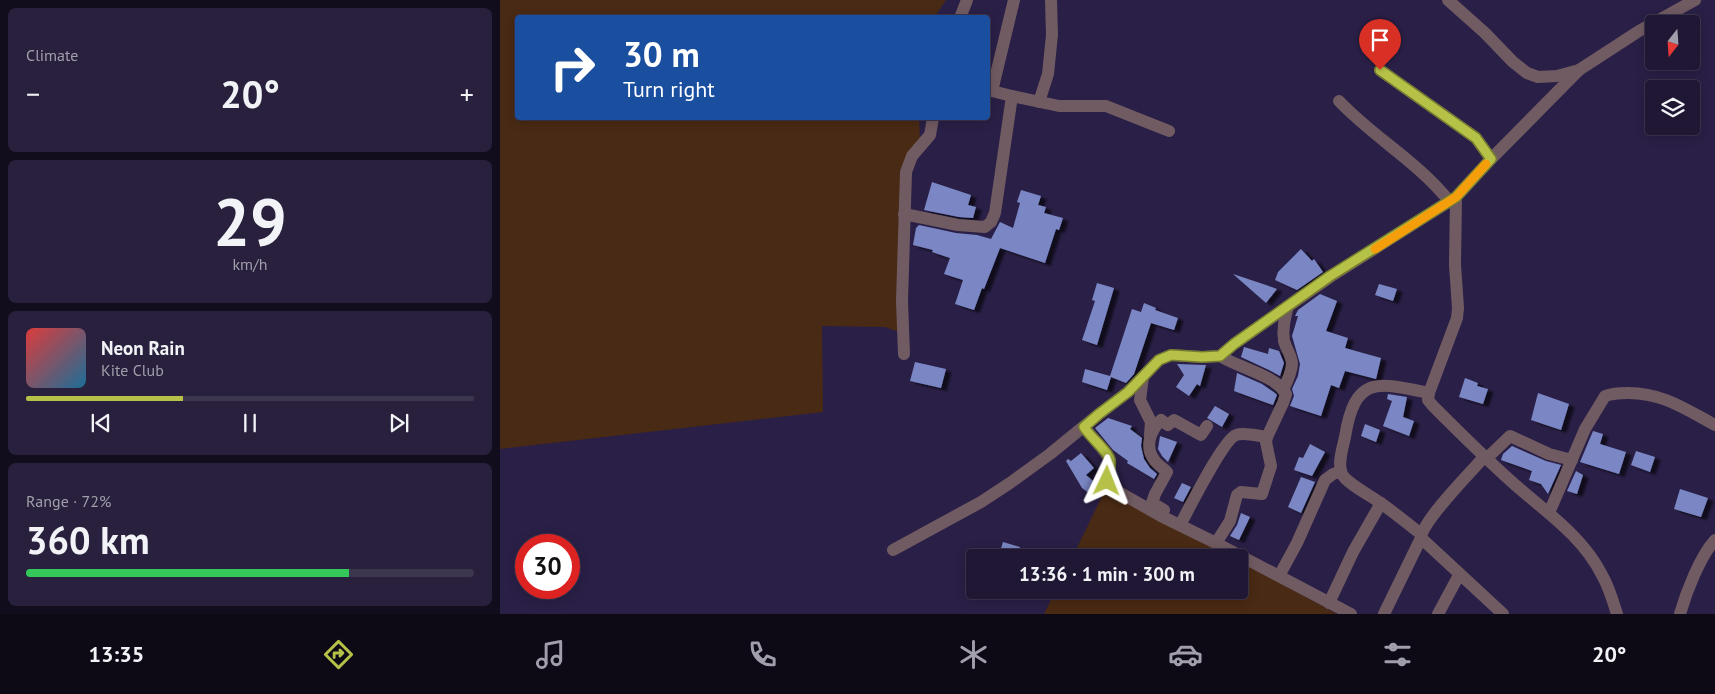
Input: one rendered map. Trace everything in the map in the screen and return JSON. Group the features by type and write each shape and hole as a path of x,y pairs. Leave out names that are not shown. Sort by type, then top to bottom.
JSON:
{"street":[{"path":"961,15 967,0"},
{"path":"1014,0 990,90 1039,102 1074,107 1106,106 1169,131"},
{"path":"1039,102 1048,74 1052,35 1051,0"},
{"path":"1448,0 1527,73 1538,77 1557,76 1579,70"},
{"path":"1220,356 1330,276 1452,199 1579,70 1640,31 1695,0"},
{"path":"1380,70 1476,138 1491,159"},
{"path":"904,214 958,225 985,227 991,222 995,213 1012,96"},
{"path":"1339,101 1355,117 1452,199 1458,308 1428,400 1485,458 1550,513 1577,540 1602,574 1617,614"},
{"path":"904,354 902,316 906,172 912,156 930,135 933,120"},
{"path":"1283,390 1292,364 1284,342 1283,324 1288,306"},
{"path":"893,550 981,502 1050,454 1128,392 1159,360 1171,355 1220,356 1233,364 1258,372 1286,394 1267,437 1266,442 1271,466 1262,494 1241,492 1237,496 1230,521 1216,543"},
{"path":"1143,377 1140,400 1151,422 1149,444 1153,460 1167,472 1152,503 1176,517 1180,525"},
{"path":"1429,393 1387,384 1364,391 1356,400 1348,417 1341,471 1345,478 1381,503 1421,536 1459,575 1503,614"},
{"path":"1550,513 1585,429 1605,396 1610,394 1638,393 1659,396 1715,425"},
{"path":"1150,435 1161,420 1168,425 1174,420 1201,435 1207,426"},
{"path":"1084,427 1089,436 1108,455 1110,462 1108,486 1351,614"},
{"path":"1180,525 1220,452 1230,439 1237,434 1267,437"},
{"path":"1384,614 1423,529 1447,499 1485,458 1510,436 1548,454 1572,460"},
{"path":"1279,576 1297,543 1326,480 1333,474 1341,471"},
{"path":"1329,603 1353,552 1381,503"},
{"path":"1680,614 1684,600 1707,548 1715,540"},
{"path":"1438,614 1459,575"}],"shaded area":[{"path":"500,0 946,0 936,15 515,15 515,120 919,120 920,139 909,175 906,326 896,331 885,327 822,326 823,412 500,449"},
{"path":"1106,488 1217,549 1076,549"},
{"path":"1248,565 1337,614 1044,614 1052,599 1248,599"}],"building":[{"path":"932,182 971,195 968,205 976,207 973,218 924,210"},
{"path":"1021,190 1041,196 1038,205 1046,207 1044,213 1063,218 1059,230 1056,229 1045,263 1000,248 974,310 955,304 963,280 944,274 950,258 932,252 933,250 913,245 916,228 919,225 991,239 1000,222 1013,228 1020,203 1017,202"},
{"path":"1301,249 1312,261 1314,259 1323,272 1297,290 1275,280 1278,272"},
{"path":"1233,274 1266,285 1277,289 1266,303"},
{"path":"1097,283 1114,288 1097,345 1082,340 1095,301 1092,300"},
{"path":"1379,284 1397,289 1393,301 1375,295"},
{"path":"1320,294 1337,301 1326,331 1348,338 1345,348 1381,358 1376,379 1345,371 1339,388 1331,385 1321,416 1290,406 1294,396 1292,389 1298,376 1300,364 1292,336 1298,316 1295,316 1298,310"},
{"path":"1144,303 1156,308 1155,310 1178,318 1174,330 1151,323 1134,374 1126,383 1111,377 1107,390 1082,382 1085,369 1110,376 1132,309 1141,312"},
{"path":"1244,347 1268,354 1269,348 1279,351 1284,363 1280,376 1241,357"},
{"path":"915,362 946,369 941,388 910,381"},
{"path":"1177,364 1206,365 1200,386 1197,384 1189,396 1176,387 1184,375"},
{"path":"1237,373 1262,384 1275,393 1277,395 1273,405 1234,391"},
{"path":"1465,378 1478,383 1477,386 1488,389 1483,404 1459,397"},
{"path":"1538,393 1569,404 1561,430 1531,420"},
{"path":"1388,394 1407,397 1403,417 1414,421 1409,436 1383,426 1392,401 1387,399"},
{"path":"1215,406 1229,414 1222,427 1207,418"},
{"path":"1108,418 1132,426 1130,429 1142,438 1141,446 1144,459 1157,474 1154,479 1127,463 1128,461 1113,450 1095,428"},
{"path":"1365,424 1380,430 1376,442 1361,436"},
{"path":"1593,431 1603,434 1600,444 1626,452 1619,474 1580,462"},
{"path":"1160,436 1177,442 1168,462 1158,449"},
{"path":"1310,444 1325,452 1312,476 1294,470 1299,457 1303,458"},
{"path":"1512,446 1546,461 1561,465 1548,494 1541,484 1529,480 1532,471 1501,460 1503,454"},
{"path":"1636,451 1655,457 1650,472 1631,465"},
{"path":"1081,453 1094,468 1086,475 1098,485 1090,494 1082,488 1066,461 1068,459 1071,461"},
{"path":"1576,471 1583,475 1577,494 1567,491"},
{"path":"1301,477 1315,482 1301,513 1288,507"},
{"path":"1182,483 1191,487 1183,502 1174,498"},
{"path":"1680,489 1708,498 1701,517 1674,509"},
{"path":"1241,513 1250,517 1239,540 1230,536 1237,525"},
{"path":"1003,542 1020,547 1019,549 1001,549"}],"slow traffic":[{"path":"1375,249 1456,197 1486,164"}],"route":[{"path":"1107,481 1110,462 1108,455 1089,436 1084,427 1128,392 1159,360 1171,355 1220,356 1330,276 1456,197 1491,159 1476,138 1380,70"}]}
